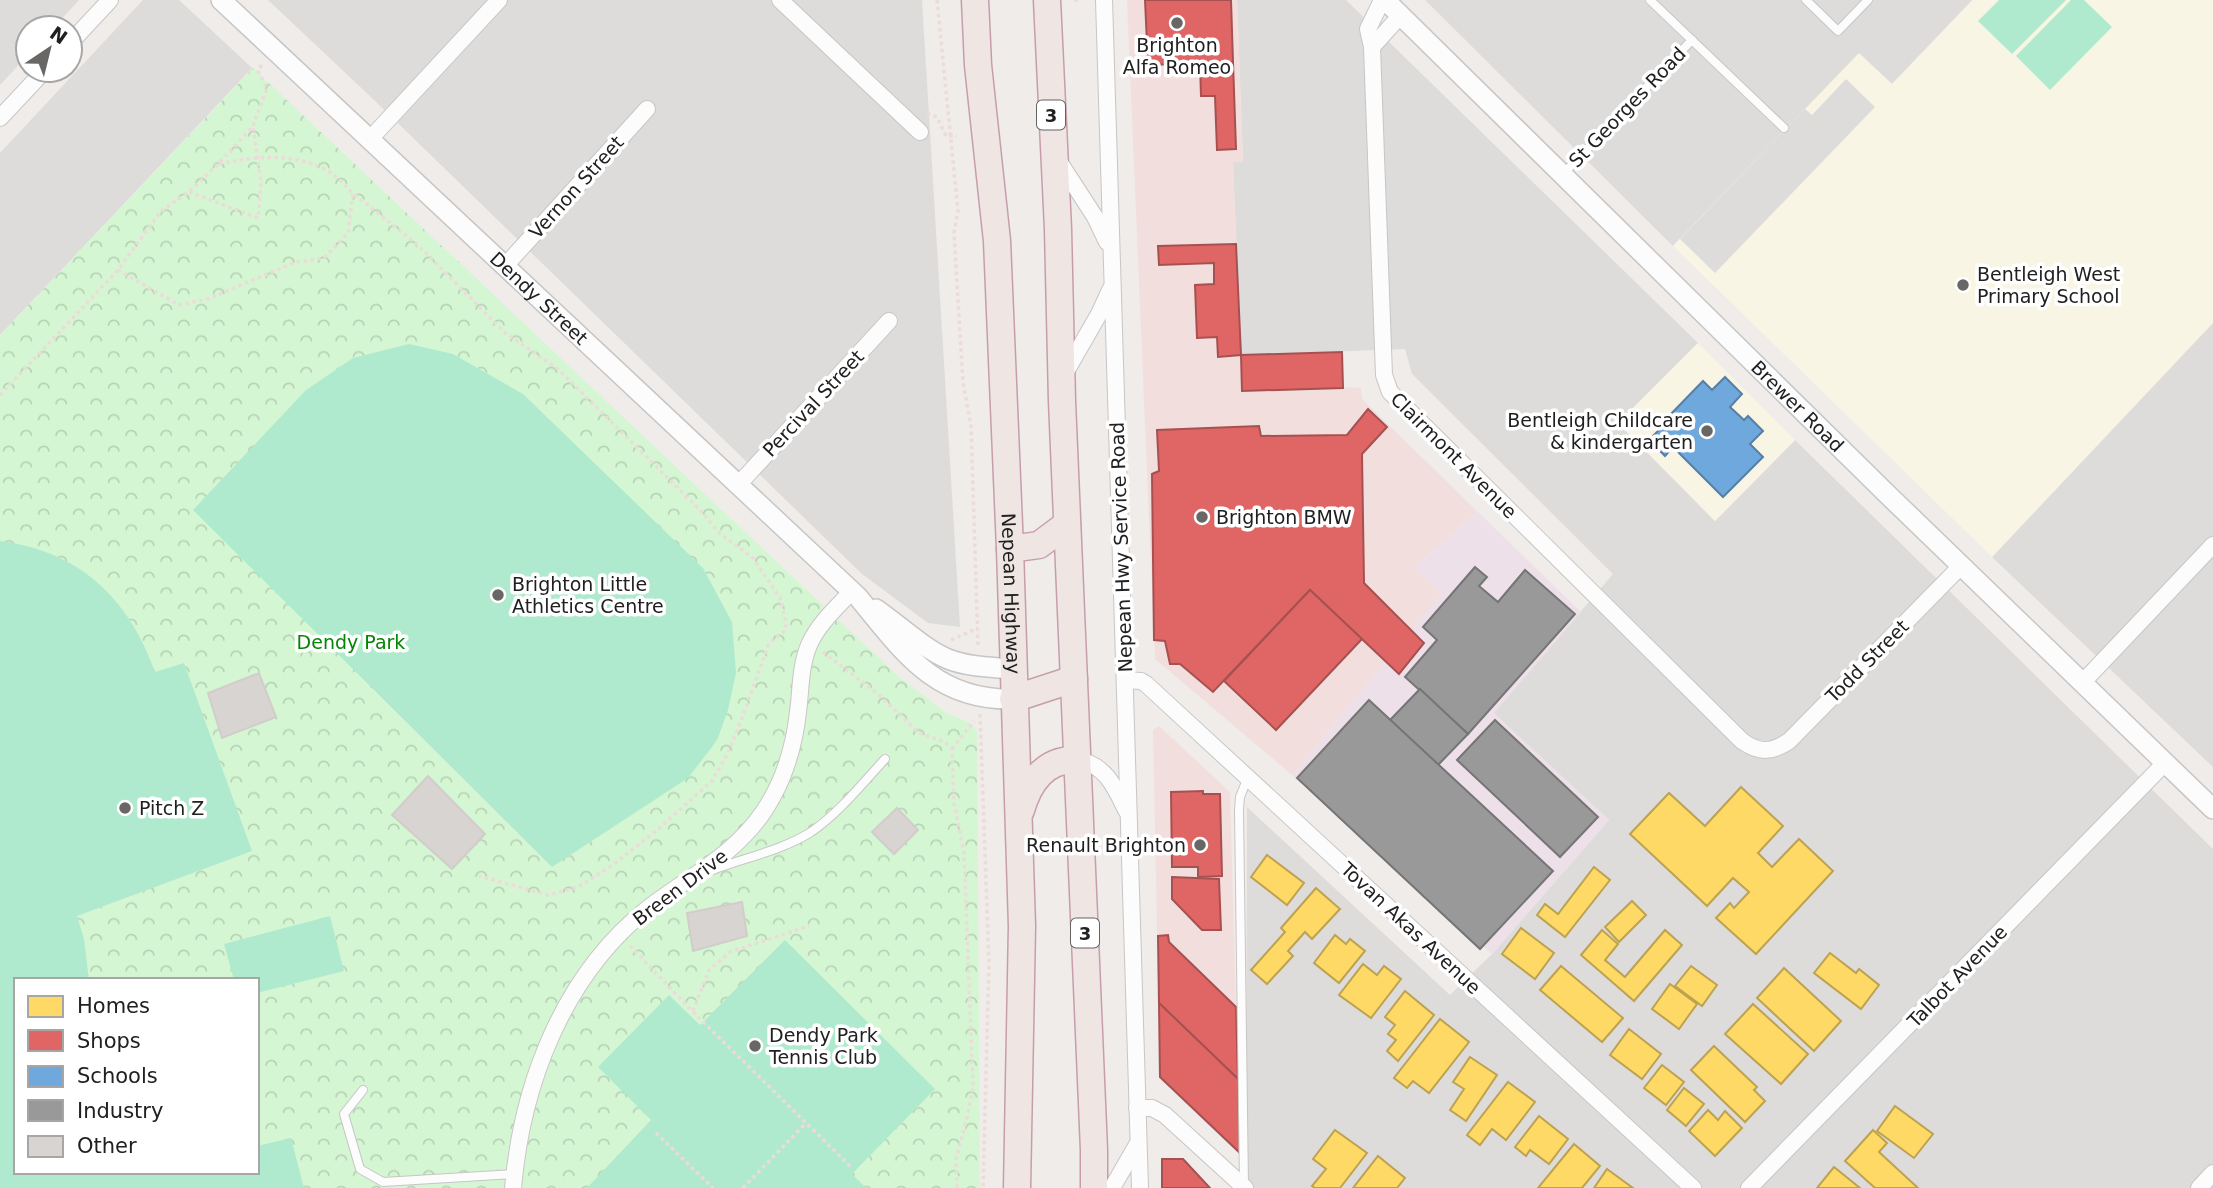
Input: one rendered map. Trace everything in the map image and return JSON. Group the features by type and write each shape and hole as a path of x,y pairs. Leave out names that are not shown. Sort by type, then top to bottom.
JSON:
{"highway":[{"name":"Nepean Highway","path":"975,0 997,241 1010,549 1022,926 1017,1188"},
{"path":"978,55 991,0"},
{"name":"3","path":"1047,0 1094,1188"},
{"path":"1010,549 1039,545 1067,524"},
{"path":"1012,668 1074,678"},
{"path":"1013,699 1074,678"},
{"path":"1018,822 1026,795 1040,774 1057,761 1077,760"}],"street":[{"path":"84,28 110,0"},
{"name":"Dendy Street","path":"221,0 855,594 900,648 934,677 953,689 974,696 1013,699"},
{"path":"370,139 499,0"},
{"path":"780,0 920,132"},
{"name":"Nepean Hwy Service Road","path":"1104,0 1140,1188"},
{"name":"Brewer Road","path":"1384,0 2213,809"},
{"name":"Clairmont Avenue","path":"1384,0 1368,29 1372,47 1384,375 1390,392 1742,741 1752,748 1769,751"},
{"path":"1372,47 1401,15"},
{"path":"0,118 32,84"},
{"name":"Vernon Street","path":"505,266 647,109"},
{"name":"Nepean Hwy Service Road","path":"1053,151 1096,217 1111,255"},
{"name":"Nepean Hwy Service Road","path":"1062,379 1099,314 1112,277"},
{"name":"Percival Street","path":"738,485 889,321"},
{"path":"2082,683 2213,545"},
{"name":"Todd Street","path":"1769,751 1788,741 1961,566"},
{"name":"Dendy Street","path":"855,594 944,657 969,664 1012,668"},
{"name":"Breen Drive","path":"513,1181 523,1123 539,1063 574,993 620,935 650,907 729,852 763,813 776,790 793,746 805,656 810,642 823,622 855,594"},
{"name":"Tovan Akas Avenue","path":"1125,680 1146,684 1693,1188"},
{"name":"Nepean Hwy Service Road","path":"1077,760 1091,762 1108,777 1130,817"},
{"name":"Talbot Avenue","path":"1749,1188 2165,764"},
{"path":"1137,1108 1152,1108 1165,1115 1244,1188"},
{"path":"1112,1188 1139,1141"},
{"path":"2199,1188 2213,1173"}],"lane":[{"path":"1650,0 1784,128"},
{"path":"1806,0 1838,31 1868,0"},
{"name":"St Georges Road","path":"1563,174 1692,40"},
{"path":"694,877 781,847 811,831 885,759"},
{"path":"1244,1188 1239,810 1240,797 1248,777"},
{"path":"363,1090 344,1114 360,1169 383,1182 513,1181"}],"path":[{"path":"937,0 958,211 954,233 963,383 971,426 978,628"},
{"path":"0,395 118,270 160,211 188,192 253,126 267,88 258,71 272,48"},
{"path":"925,111 937,117 946,136 957,136"},
{"path":"188,192 258,218 261,183 253,126"},
{"path":"218,164 256,156 299,160 330,172 419,246 504,332 558,369 719,533 753,558 780,598 786,623 785,631 769,643 737,731 712,781 656,831 610,867 578,887 548,895 480,876"},
{"path":"118,270 179,305 208,299 296,262 324,258 348,233 353,193"},
{"path":"810,642 878,694 919,733 945,742 951,750 954,803 964,853 973,1087 956,1159 957,1188"},
{"path":"951,750 974,721"},
{"path":"980,723 989,964 983,1188"},
{"path":"693,1012 709,970 730,952 809,926"},
{"path":"620,935 693,1012 852,1167"},
{"path":"743,1188 806,1123"},
{"path":"656,1133 713,1188"}],"shaded area":[{"path":"0,0 79,0 66,14 14,14 14,70 0,85"},
{"path":"143,0 179,0 252,68 0,335 0,153 64,84 84,84 84,63"},
{"path":"268,0 922,0 960,627 928,623 862,574"},
{"path":"1127,0 1237,0 1243,162 1233,162 1241,355 1342,352 1343,387 1361,388 1362,399 1477,511 1415,567 1441,594 1292,775 1155,659"},
{"path":"1237,0 1346,0 1698,343 1618,423 1715,521 1795,440 2213,849 2213,1188 1250,1188 1246,1177 1247,807 1450,995 1492,954 1609,820 1493,713 1613,574 1412,374 1405,349 1241,355 1233,162 1243,161"},
{"path":"1425,0 1972,0 1892,84 1859,54 1673,246"},
{"name":"Bentleigh West Primary School","path":"1973,0 2213,0 2213,323 1992,557 1673,246 1859,53 1892,84"},
{"path":"1846,79 1875,107 1715,273 1680,239 1805,109 1812,115"},
{"path":"2213,322 2213,767 1992,557"},
{"name":"Bentleigh Childcare & kindergarten","path":"1698,343 1795,440 1715,521 1618,423"},
{"path":"1477,511 1581,612 1494,713 1609,820 1492,954 1292,775 1441,594 1414,568"},
{"path":"1159,726 1230,792 1240,1153 1160,1077 1153,730"}],"green space":[{"path":"1999,0 2066,0 2012,54 1978,21"},
{"path":"2071,0 2084,0 2112,27 2050,90 2016,56"},
{"name":"Dendy Park","path":"253,68 899,677 947,713 970,723 977,732 980,1188 0,1188 0,335"},
{"name":"Brighton Little Athletics Centre","path":"409,344 453,354 523,394 703,568 732,622 736,673 728,710 712,747 688,778 552,867 193,510 306,390 353,358"},
{"path":"0,541 28,546 54,555 97,582 131,622 155,672 184,663 252,851 77,916 84,939 89,978 14,978 14,1174 259,1174 259,1146 291,1138 304,1188 0,1188"},
{"path":"330,916 344,971 259,992 259,978 233,978 224,944"},
{"name":"Dendy Park Tennis Club","path":"785,940 935,1089 852,1174 866,1188 587,1188 651,1120 598,1067 669,995 700,1025"}],"building: Homes":[{"path":"1741,787 1783,826 1758,853 1772,867 1799,839 1833,871 1756,954 1716,918 1730,903 1734,908 1749,892 1733,878 1707,906 1630,834 1669,793 1705,826"},
{"path":"1267,855 1304,883 1287,905 1251,877"},
{"path":"1594,867 1610,880 1565,937 1537,915 1545,904 1558,914"},
{"path":"1316,888 1340,909 1312,939 1305,932 1288,951 1293,956 1267,984 1251,970 1285,932 1281,928"},
{"path":"1632,901 1646,915 1619,942 1605,927"},
{"path":"1521,928 1554,953 1535,979 1502,954"},
{"path":"1602,930 1618,944 1605,960 1625,977 1665,930 1682,945 1634,1001 1581,955"},
{"path":"1335,935 1346,944 1350,939 1365,951 1339,983 1314,963"},
{"path":"1830,953 1856,973 1859,969 1879,985 1861,1009 1814,973"},
{"path":"1363,964 1377,975 1384,966 1401,979 1371,1018 1339,995"},
{"path":"1561,966 1623,1018 1602,1042 1540,990"},
{"path":"1691,966 1717,985 1702,1006 1675,986"},
{"path":"1784,968 1841,1021 1814,1051 1757,998"},
{"path":"1670,984 1697,1004 1679,1029 1652,1009"},
{"path":"1405,991 1434,1015 1398,1061 1387,1051 1396,1040 1388,1034 1395,1025 1385,1017"},
{"path":"1753,1004 1808,1054 1781,1084 1725,1034"},
{"path":"1440,1019 1469,1042 1429,1093 1413,1081 1407,1088 1394,1078"},
{"path":"1629,1029 1661,1054 1642,1079 1610,1055"},
{"path":"1714,1046 1757,1087 1754,1090 1765,1101 1745,1122 1691,1070"},
{"path":"1470,1057 1497,1075 1466,1121 1450,1110 1464,1089 1453,1082"},
{"path":"1662,1065 1684,1082 1666,1105 1644,1088"},
{"path":"1508,1082 1535,1102 1506,1140 1492,1129 1480,1145 1467,1135"},
{"path":"1684,1088 1704,1104 1686,1126 1667,1110"},
{"path":"1895,1106 1933,1134 1914,1158 1877,1131"},
{"path":"1708,1110 1718,1120 1725,1111 1742,1128 1715,1156 1689,1131"},
{"path":"1539,1116 1568,1139 1549,1164 1530,1150 1526,1156 1515,1147"},
{"path":"1335,1130 1367,1153 1340,1188 1315,1188 1312,1186 1326,1169 1313,1159"},
{"path":"1873,1130 1887,1143 1879,1152 1918,1188 1875,1188 1845,1161"},
{"path":"1574,1144 1600,1166 1582,1188 1538,1188"},
{"path":"1378,1156 1405,1178 1397,1188 1353,1188"},
{"path":"1834,1167 1860,1188 1817,1188"},
{"path":"1607,1169 1633,1188 1594,1188"}],"building: Shops":[{"path":"1145,0 1231,0 1233,62 1148,65"},
{"path":"1233,62 1236,149 1217,150 1215,96 1201,96 1200,63"},
{"path":"1236,244 1241,355 1218,357 1217,337 1197,338 1195,285 1214,284 1214,263 1159,265 1158,246"},
{"path":"1342,352 1343,388 1242,391 1241,355"},
{"path":"1368,409 1387,427 1362,454 1364,583 1424,643 1399,674 1310,590 1213,692 1180,664 1170,664 1165,641 1154,640 1152,474 1159,471 1157,430 1259,426 1261,436 1347,435"},
{"path":"1310,590 1362,639 1276,730 1224,681"},
{"path":"1203,791 1203,794 1220,794 1222,876 1198,877 1198,867 1172,867 1171,792"},
{"path":"1172,877 1219,879 1221,930 1202,930 1172,899"},
{"path":"1168,935 1169,942 1236,1007 1238,1079 1159,1003 1158,936"},
{"path":"1159,1003 1238,1079 1240,1153 1160,1077"},
{"path":"1162,1159 1183,1159 1210,1188 1162,1188"}],"building: Schools":[{"path":"1725,377 1742,394 1730,407 1744,420 1748,416 1763,431 1750,444 1763,457 1723,497 1673,447 1665,456 1649,440 1703,381 1712,390"}],"building: Industry":[{"path":"1475,567 1487,577 1479,586 1498,602 1525,570 1575,614 1468,734 1405,677 1437,640 1423,627"},
{"path":"1420,689 1468,734 1438,765 1390,720"},
{"path":"1369,700 1553,871 1480,949 1297,778"},
{"path":"1495,720 1598,817 1560,857 1457,760"}],"building: Other":[{"path":"259,673 276,717 222,738 208,693"},
{"path":"428,776 485,834 452,869 392,815"},
{"path":"897,808 918,830 894,854 872,832"},
{"path":"742,902 747,936 693,951 687,913"}],"place":[{"name":"Brighton Alfa Romeo","path":"1177,23"},
{"name":"Bentleigh West Primary School","path":"1963,285"},
{"name":"Bentleigh Childcare & kindergarten","path":"1707,431"},
{"name":"Brighton BMW","path":"1202,517"},
{"name":"Brighton Little Athletics Centre","path":"498,595"},
{"name":"Pitch Z","path":"125,808"},
{"name":"Renault Brighton","path":"1200,845"},
{"name":"Dendy Park Tennis Club","path":"755,1046"}]}
